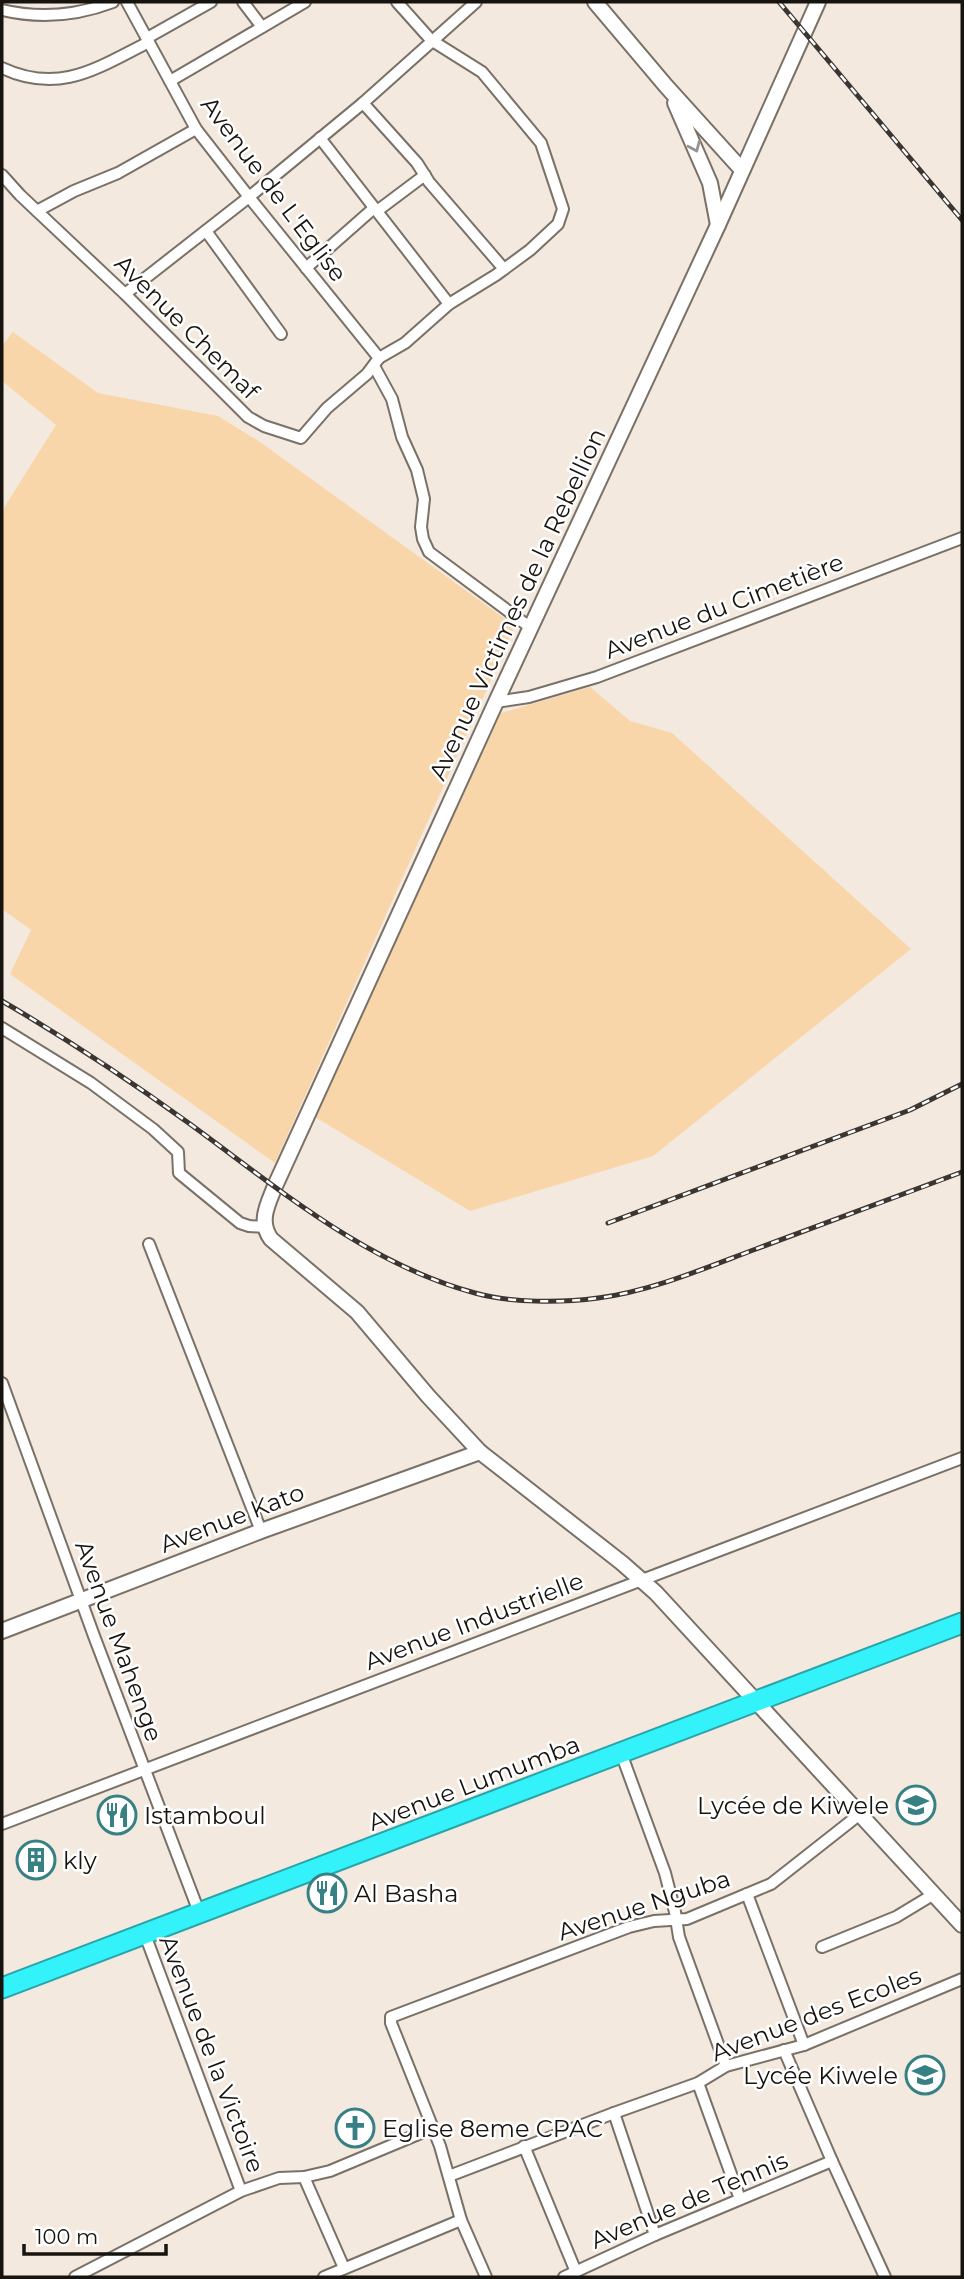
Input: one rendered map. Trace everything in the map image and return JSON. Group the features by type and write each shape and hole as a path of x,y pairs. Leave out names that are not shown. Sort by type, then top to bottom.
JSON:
{"highway":[{"name":"Avenue Lumumba","path":"2,1987 962,1623"}],"street":[{"path":"2,10 36,16 64,15 113,2"},
{"name":"Avenue de L'Eglise","path":"127,2 196,129 376,362 392,399 402,437 417,470 423,494 421,527 425,546 436,559 531,628"},
{"path":"2,68 32,78 67,78 94,69 211,2"},
{"path":"243,2 262,27"},
{"path":"170,81 305,2"},
{"path":"397,2 431,40"},
{"path":"125,294 363,103 476,2"},
{"path":"595,2 742,170"},
{"name":"Avenue Victimes de la Rebellion","path":"265,1227 265,1213 271,1196 818,2"},
{"name":"Avenue Chemaf","path":"2,175 248,417 264,426 300,438 327,408 367,374 376,362 405,343 449,304 530,250 562,217 563,209 541,143 482,72 431,40"},
{"path":"666,86 710,183 718,225"},
{"path":"363,103 417,163 444,201 504,269"},
{"path":"37,211 74,191 118,173 196,129"},
{"path":"320,138 449,304"},
{"path":"306,268 376,210 425,175"},
{"path":"206,231 281,334"},
{"name":"Avenue du Cimetière","path":"496,702 528,697 597,677 962,538"},
{"path":"2,1028 91,1083 153,1129 178,1153 178,1173 240,1223 265,1227 276,1244 357,1312 480,1452 642,1580 962,1925"},
{"path":"149,1244 261,1531"},
{"name":"Avenue Mahenge","path":"2,1383 199,1912"},
{"name":"Avenue Kato","path":"2,1631 261,1531 480,1452"},
{"name":"Avenue Industrielle","path":"2,1824 962,1458"},
{"path":"621,1754 665,1873 679,1937 726,2066"},
{"name":"Avenue Nguba","path":"433,2128 391,2023 393,2015 629,1927 654,1921 687,1919 771,1884 860,1814"},
{"path":"747,1894 803,2045"},
{"path":"822,1947 895,1917 934,1894"},
{"name":"Avenue de la Victoire","path":"144,1932 241,2191"},
{"name":"Avenue des Ecoles","path":"449,2176 698,2084 726,2066 803,2045 962,1979"},
{"path":"784,2050 885,2277"},
{"path":"698,2084 740,2199"},
{"path":"614,2113 655,2235"},
{"path":"433,2128 461,2220 486,2277"},
{"name":"Avenue de la Victoire","path":"75,2277 241,2191 279,2178 304,2177 330,2171 433,2128"},
{"path":"524,2147 576,2272"},
{"name":"Avenue de Tennis","path":"564,2277 655,2235 832,2161"},
{"path":"304,2177 344,2268"},
{"path":"324,2277 461,2220"}],"shaded area":[{"path":"13,332 98,393 218,416 260,442 515,626 275,1163 10,974 31,930 2,909 2,511 56,425 2,381 2,346"},
{"path":"590,687 630,721 672,733 911,949 653,1156 470,1211 315,1117 501,713"}],"railway":[{"path":"779,2 962,220"},
{"path":"2,1001 121,1076 325,1222 361,1244 397,1264 435,1280 489,1296 568,1301 638,1290 698,1271 962,1172"},
{"path":"608,1223 910,1110 962,1084"}],"place":[{"name":"Lycée de Kiwele","path":"916,1805"},
{"name":"Istamboul","path":"117,1815"},
{"name":"kly","path":"36,1860"},
{"name":"Al Basha","path":"327,1893"},
{"name":"Lycée Kiwele","path":"925,2075"},
{"name":"Eglise 8eme CPAC","path":"355,2128"}]}
